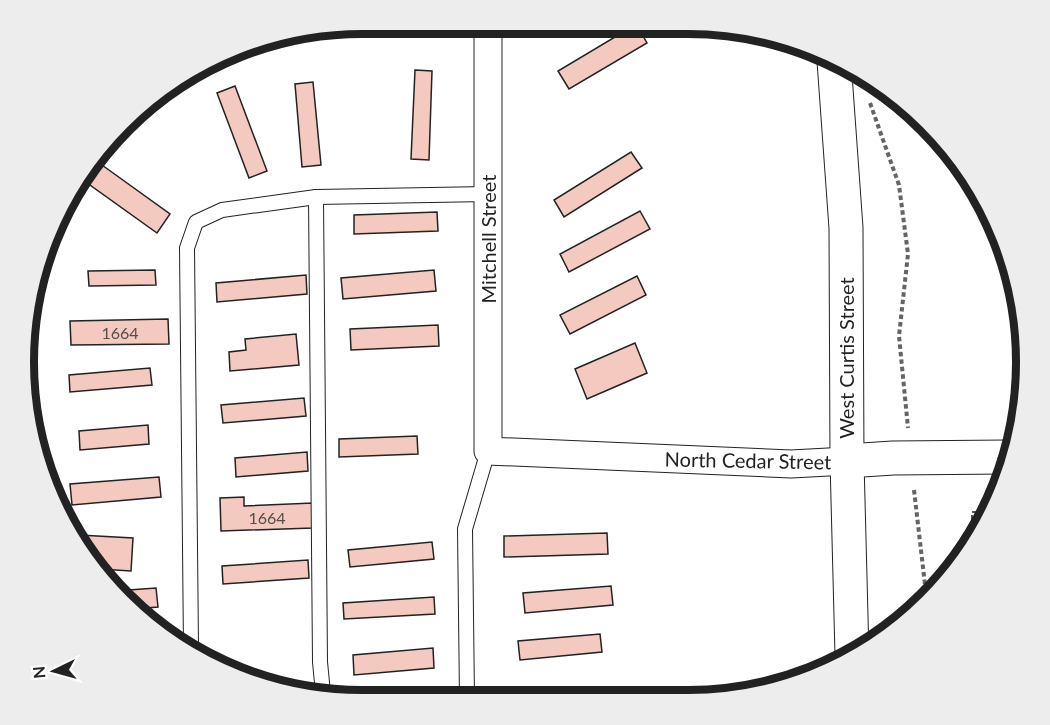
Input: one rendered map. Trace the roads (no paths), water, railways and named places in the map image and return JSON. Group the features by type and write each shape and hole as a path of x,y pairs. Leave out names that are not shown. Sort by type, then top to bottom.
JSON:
{"main road":[{"name":"West Curtis Street","path":"835,69 846,228 847,461 852,647"},
{"name":"North Cedar Street","path":"847,461 1001,457"}],"street":[{"name":"Mitchell Street","path":"488,34 488,451"},
{"name":"North Cedar Street","path":"488,451 791,464 847,461"}],"lane":[{"path":"191,642 187,248 196,222 222,210 316,197 488,194"},
{"path":"316,197 320,662 323,688"},
{"path":"467,690 465,529 488,451"}]}
